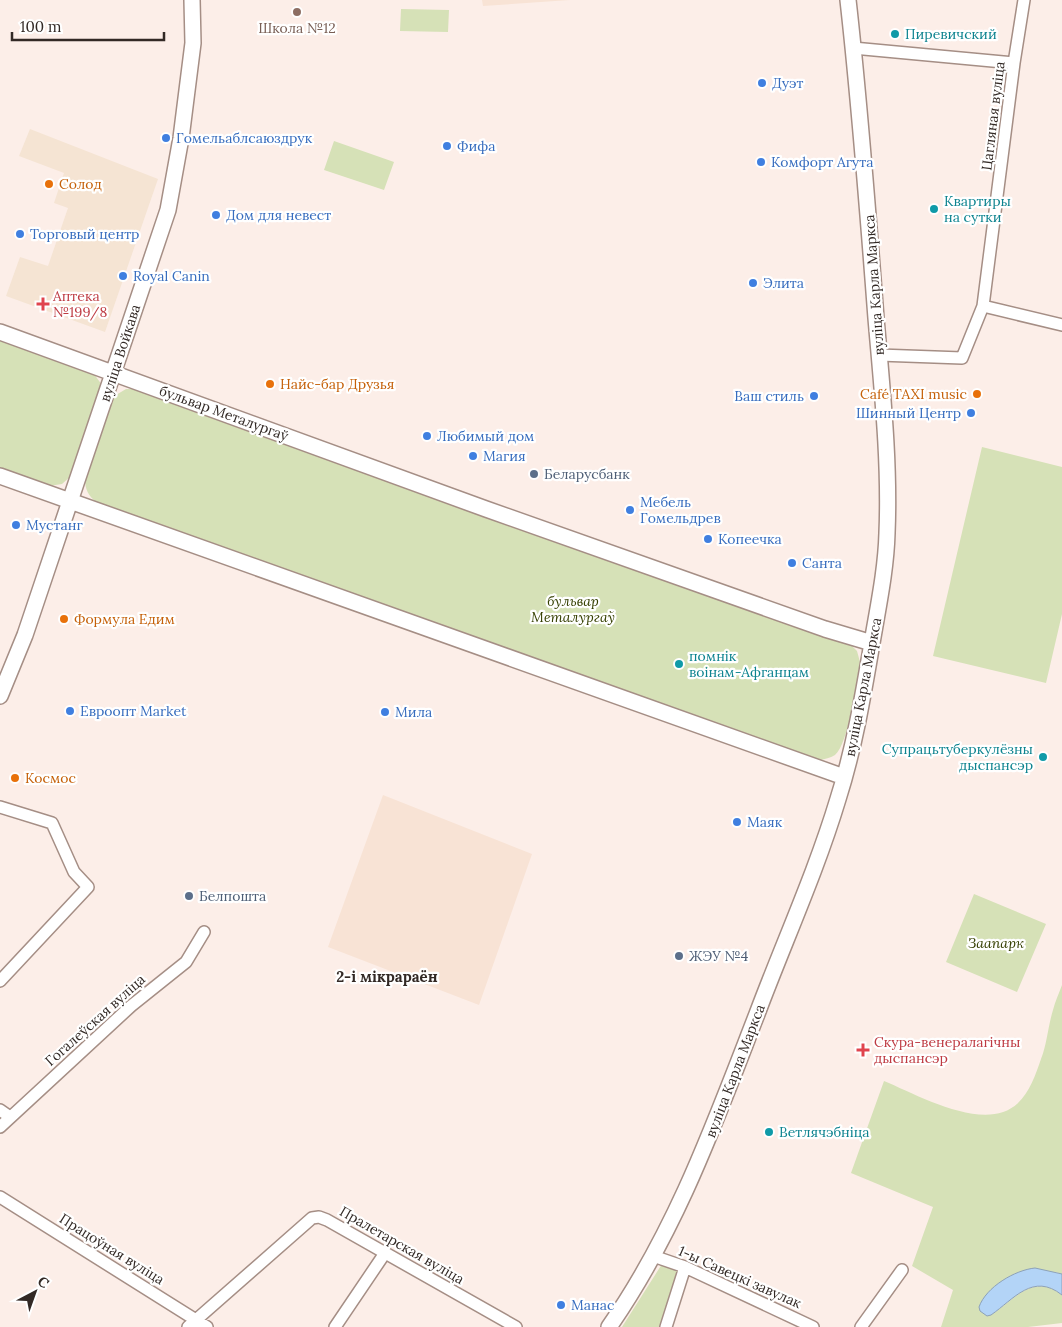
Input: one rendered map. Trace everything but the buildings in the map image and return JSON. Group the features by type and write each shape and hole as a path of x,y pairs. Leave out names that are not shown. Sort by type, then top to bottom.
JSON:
{"main road":[{"name":"вуліца Войкава","path":"0,696 25,635 168,210 181,138 193,43 192,0"},
{"name":"вуліца Карла Маркса","path":"609,1327 653,1256 681,1202 707,1144 825,838 844,778 860,711 882,580 887,534 884,427 879,355 864,161 848,0"},
{"name":"бульвар Металургаў","path":"0,332 486,509 672,573 825,629 872,643"},
{"path":"0,476 844,778"}],"street":[{"name":"Цагляная вуліца","path":"879,355 962,358 983,306 1014,62 1024,0"},
{"path":"853,48 1014,62"},
{"path":"983,306 1062,325"},
{"path":"0,807 52,823 74,872 88,887 0,981"},
{"name":"Гогалеўская вуліца","path":"0,1126 132,1006 186,962 204,932"},
{"path":"0,1110 10,1117"},
{"name":"Працоўная вуліца","path":"0,1197 192,1324 207,1327"},
{"name":"Пралетарская вуліца","path":"192,1324 312,1218 319,1217 516,1327"},
{"path":"335,1327 385,1253"},
{"name":"1-ы Савецкі завулак","path":"653,1256 685,1267 813,1327"},
{"path":"666,1327 685,1267"},
{"path":"861,1327 902,1270"}],"shaded area":[{"path":"482,0 570,0 483,6"},
{"path":"30,129 158,179 105,332 6,296 20,257 48,266 68,208 54,203 64,173 19,156"},
{"path":"383,795 532,854 479,1005 328,947"}],"green space":[{"path":"401,9 449,10 448,32 400,31"},
{"path":"334,141 394,162 384,190 324,170"},
{"path":"0,339 94,374 102,385 71,476 62,484 49,486 0,469"},
{"name":"бульвар Металургаў","path":"126,389 134,389 849,643 857,651 860,662 848,726 840,748 835,755 820,760 97,503 88,492 85,478 113,399"},
{"path":"982,447 1062,467 1062,614 1046,683 933,656"},
{"name":"Заапарк","path":"974,894 1046,924 1017,992 946,962"},
{"path":"1062,985 1062,1274 1055,1272 1007,1278 984,1298 979,1307 991,1315 1024,1291 1042,1286 1062,1295 1062,1323 1028,1327 941,1327 953,1290 912,1266 933,1207 851,1173 884,1081 952,1109 971,1113 988,1115 1004,1112 1018,1103 1029,1089 1037,1071 1045,1047 1054,1007"},
{"path":"662,1264 680,1272 661,1327 622,1327"}],"water":[{"path":"1035,1268 1062,1274 1062,1295 1042,1286 1033,1287 1024,1290 991,1315 987,1316 980,1311 979,1307 983,1300 995,1286 1010,1276"}],"place":[{"name":"Школа №12","path":"297,12"},
{"name":"Пиревичский","path":"895,34"},
{"name":"Дуэт","path":"762,83"},
{"name":"Гомельаблсаюздрук","path":"166,138"},
{"name":"Фифа","path":"447,146"},
{"name":"Комфорт Агута","path":"761,162"},
{"name":"Солод","path":"49,184"},
{"name":"Квартиры на сутки","path":"934,209"},
{"name":"Дом для невест","path":"216,215"},
{"name":"Торговый центр","path":"20,234"},
{"name":"Royal Canin","path":"123,276"},
{"name":"Элита","path":"753,283"},
{"name":"Аптека №199/8","path":"43,304"},
{"name":"Найс-бар Друзья","path":"270,384"},
{"name":"Café TAXI music","path":"977,394"},
{"name":"Ваш стиль","path":"814,396"},
{"name":"Шинный Центр","path":"971,413"},
{"name":"Любимый дом","path":"427,436"},
{"name":"Магия","path":"473,456"},
{"name":"Беларусбанк","path":"534,474"},
{"name":"Мебель Гомельдрев","path":"630,510"},
{"name":"Мустанг","path":"16,525"},
{"name":"Копеечка","path":"708,539"},
{"name":"Санта","path":"792,563"},
{"name":"Формула Едим","path":"64,619"},
{"name":"помнік воінам-Афганцам","path":"679,664"},
{"name":"Евроопт Market","path":"70,711"},
{"name":"Мила","path":"385,712"},
{"name":"Супрацьтуберкулёзны дыспансэр","path":"1043,757"},
{"name":"Космос","path":"15,778"},
{"name":"Маяк","path":"737,822"},
{"name":"Белпошта","path":"189,896"},
{"name":"ЖЭУ №4","path":"679,956"},
{"name":"Скура-венералагічны дыспансэр","path":"863,1050"},
{"name":"Ветлячэбніца","path":"769,1132"},
{"name":"Манас","path":"561,1305"}],"district":[{"name":"2-і мікрараён","path":"387,977"}]}
